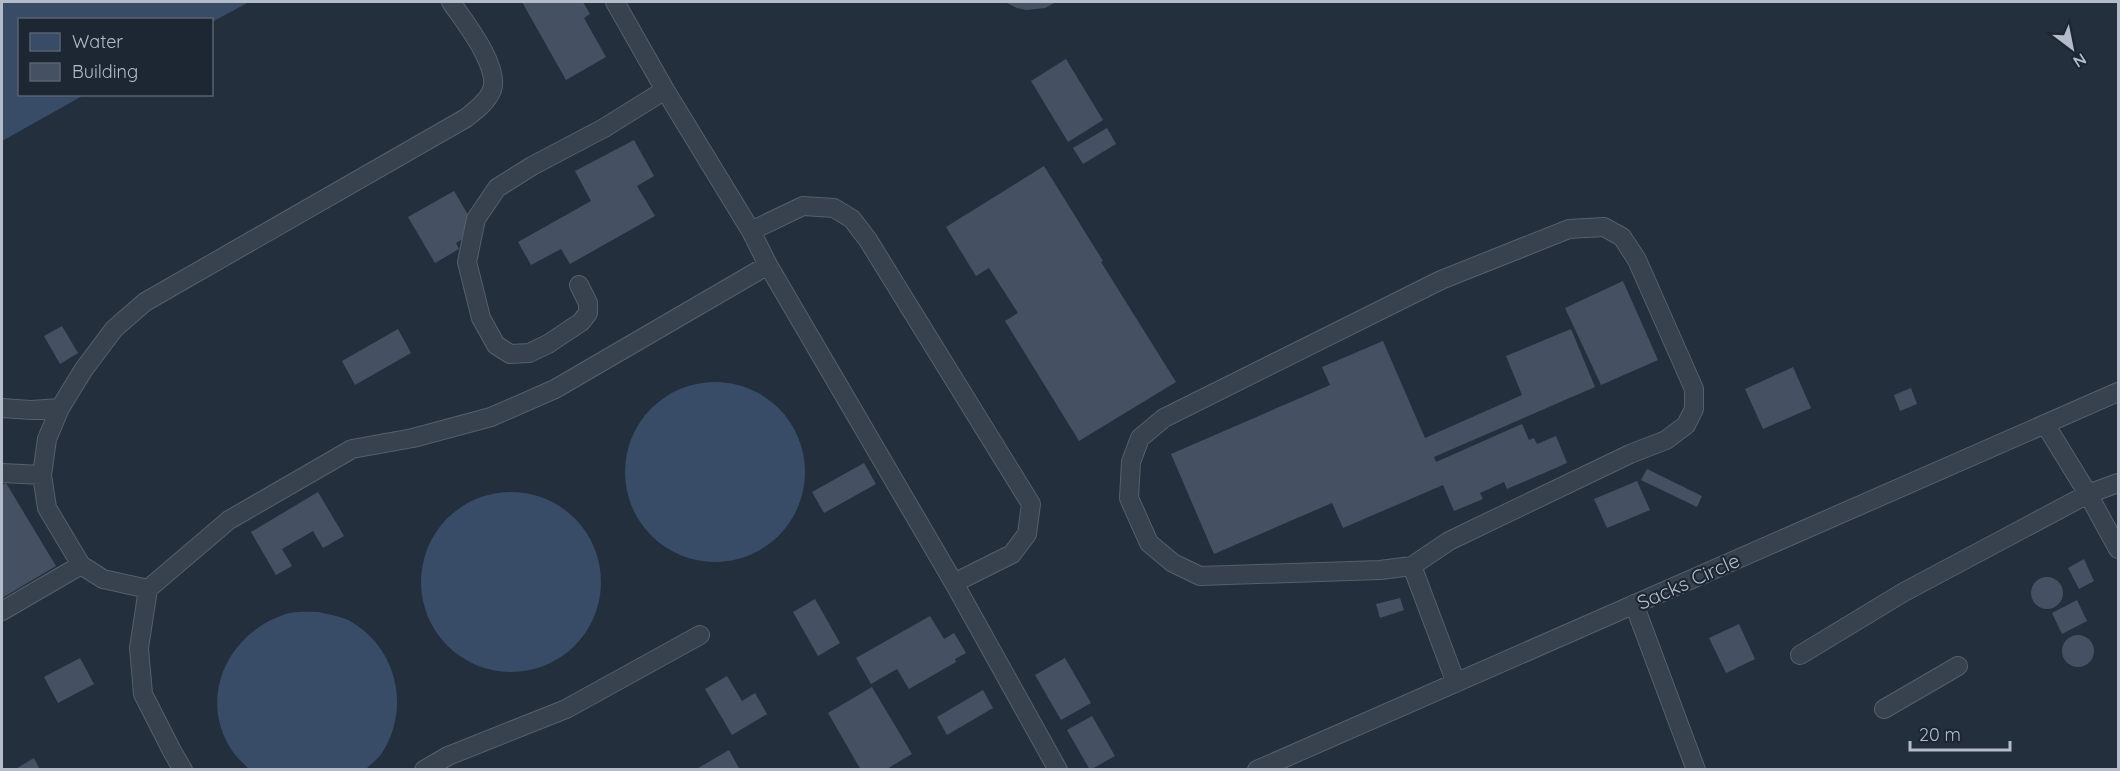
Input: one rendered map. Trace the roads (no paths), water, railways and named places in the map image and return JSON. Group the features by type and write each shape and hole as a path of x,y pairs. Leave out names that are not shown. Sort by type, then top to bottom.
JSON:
{"lane":[{"path":"148,589 103,579 81,565 47,508 42,475 47,440 60,408 84,369 114,329 145,302 466,118 484,103 492,89 492,73 478,43 452,2"},
{"path":"615,2 751,231 768,265 954,583 1058,770"},
{"path":"579,285 588,303 588,313 581,322 548,344 529,353 510,354 496,345 481,318 467,262 477,219 497,188 666,90"},
{"path":"751,231 803,206 834,208 852,219 868,240 1031,504 1027,534 1012,554 954,583"},
{"path":"1604,227 1622,237 1637,261 1694,389 1694,409 1686,424 1666,440 1630,454 1449,541 1412,566 1380,570 1200,576 1173,563 1149,543 1130,498 1131,462 1140,438 1164,418 1441,280 1569,230 1604,227"},
{"path":"183,770 143,694 139,648 148,589 229,520 352,449 413,438 491,417 555,390 768,265"},
{"name":"Sacks Circle","path":"1257,770 2118,392"},
{"path":"2,408 31,410 60,408"},
{"path":"2045,424 2088,494 2118,549"},
{"path":"2,473 42,475"},
{"path":"1800,655 1904,592 2088,494 2118,483"},
{"path":"2,610 81,565"},
{"path":"1412,566 1456,683"},
{"path":"1634,604 1696,770"},
{"path":"424,770 448,756 566,709 700,635"},
{"path":"1884,709 1958,666"}],"water":[{"path":"2,2 249,2 213,21 213,18 18,18 18,96 82,96 2,141"},
{"path":"715,382 749,389 778,409 798,438 805,472 798,506 778,535 749,555 715,562 681,555 652,535 632,506 625,472 632,438 652,409 681,389"},
{"path":"511,492 545,499 574,519 594,548 601,582 594,616 574,645 545,665 511,672 477,665 448,645 428,616 421,582 428,548 448,519 477,499"},
{"path":"319,612 350,621 379,647 394,680 397,699 396,717 391,736 380,755 366,769 249,769 233,752 222,732 218,711 218,690 224,670 234,652 248,636 266,623 290,613"}]}
